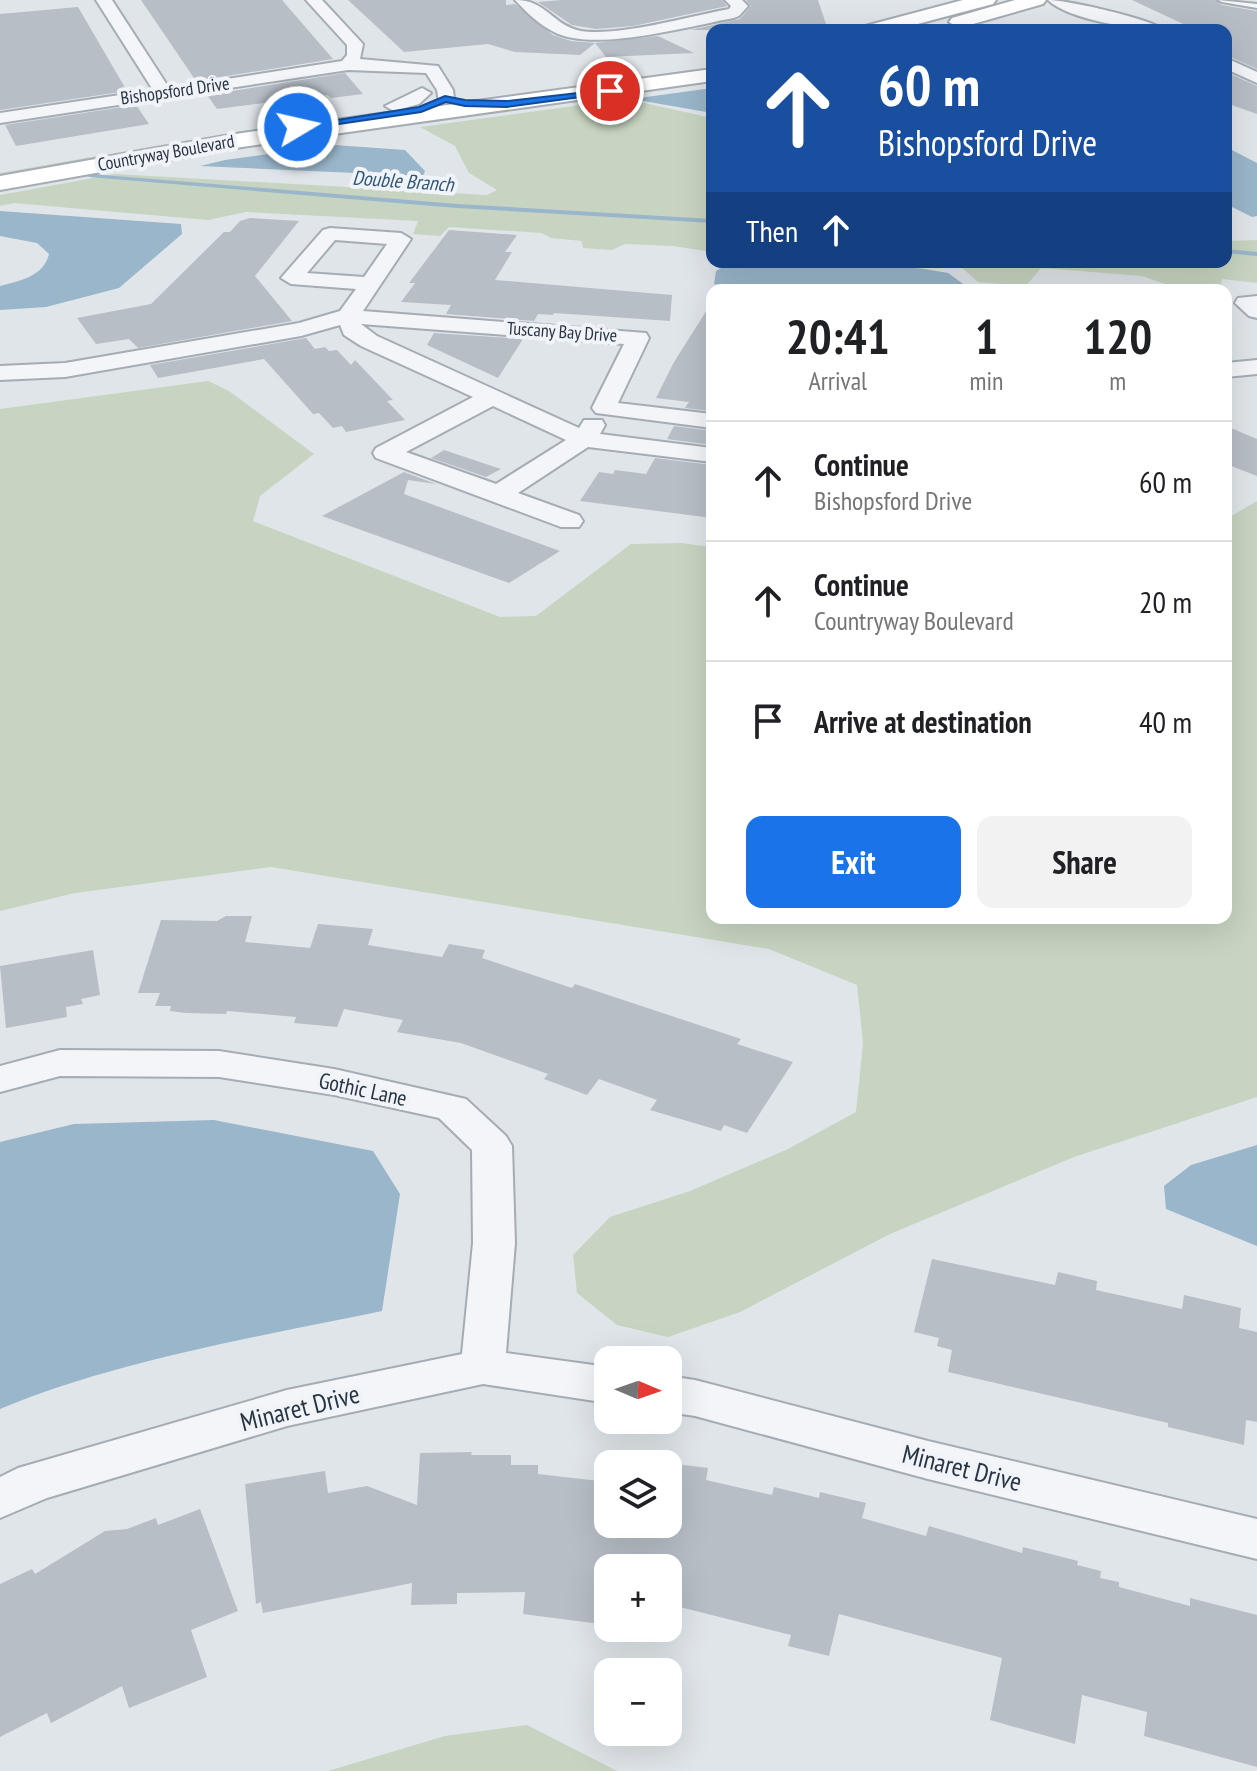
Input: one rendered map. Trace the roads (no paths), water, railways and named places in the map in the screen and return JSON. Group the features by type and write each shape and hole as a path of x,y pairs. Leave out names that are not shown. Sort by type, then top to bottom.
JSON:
{"street":[{"path":"104,0 163,92"},
{"path":"314,0 355,44 355,55 349,63 437,94 469,93 503,98"},
{"path":"523,0 566,33 602,36 734,13 740,6 733,0"},
{"path":"928,24 986,0"},
{"path":"931,24 1014,0"},
{"path":"934,24 1036,0"},
{"path":"1056,0 1081,13 1139,24"},
{"path":"1078,0 1118,11 1132,17 1136,23"},
{"name":"Bishopsford Drive","path":"0,118 318,71 349,63 375,62 432,69 437,94"},
{"name":"Countryway Boulevard","path":"0,183 706,63"},
{"name":"Countryway Boulevard","path":"503,98 706,76"},
{"path":"242,140 306,126 421,109 437,94"},
{"name":"Countryway Boulevard","path":"0,168 199,134 394,106 437,94"},
{"path":"369,284 291,278 330,234 401,239 348,316 352,330 369,341 584,439 706,454"},
{"path":"1257,302 1246,303 1257,311"},
{"name":"Tuscany Bay Drive","path":"0,373 65,370 301,329 348,316 638,338 604,408"},
{"path":"1232,369 1257,367"},
{"path":"492,397 385,453 570,521"},
{"path":"498,494 584,439 604,408 706,420"},
{"name":"Gothic Lane","path":"0,1079 60,1063 219,1064 334,1082 452,1108 492,1146 494,1243 483,1367"},
{"name":"Minaret Drive","path":"0,1498 35,1482 287,1408 483,1367 594,1383"},
{"name":"Minaret Drive","path":"682,1396 928,1460 1257,1539"}],"lane":[{"path":"1222,0 1257,6"}],"water":[{"path":"706,89 706,112 632,99"},
{"path":"334,145 405,150 425,171 423,176 200,166 225,160"},
{"path":"1232,150 1257,163 1257,216 1252,217 1232,207"},
{"path":"0,211 181,224 182,234 119,288 46,307 0,310 0,286 37,272 49,254 37,243 0,236"},
{"path":"721,268 915,268 948,273 963,284 714,284 716,271"},
{"path":"214,1120 373,1151 400,1194 382,1311 140,1363 0,1409 0,1142 74,1124"},
{"path":"1257,1145 1257,1246 1166,1209 1164,1186 1191,1165"}],"waterway":[{"name":"Double Branch","path":"91,176 457,206 706,221"},
{"name":"Double Branch","path":"1232,252 1257,254"}]}
